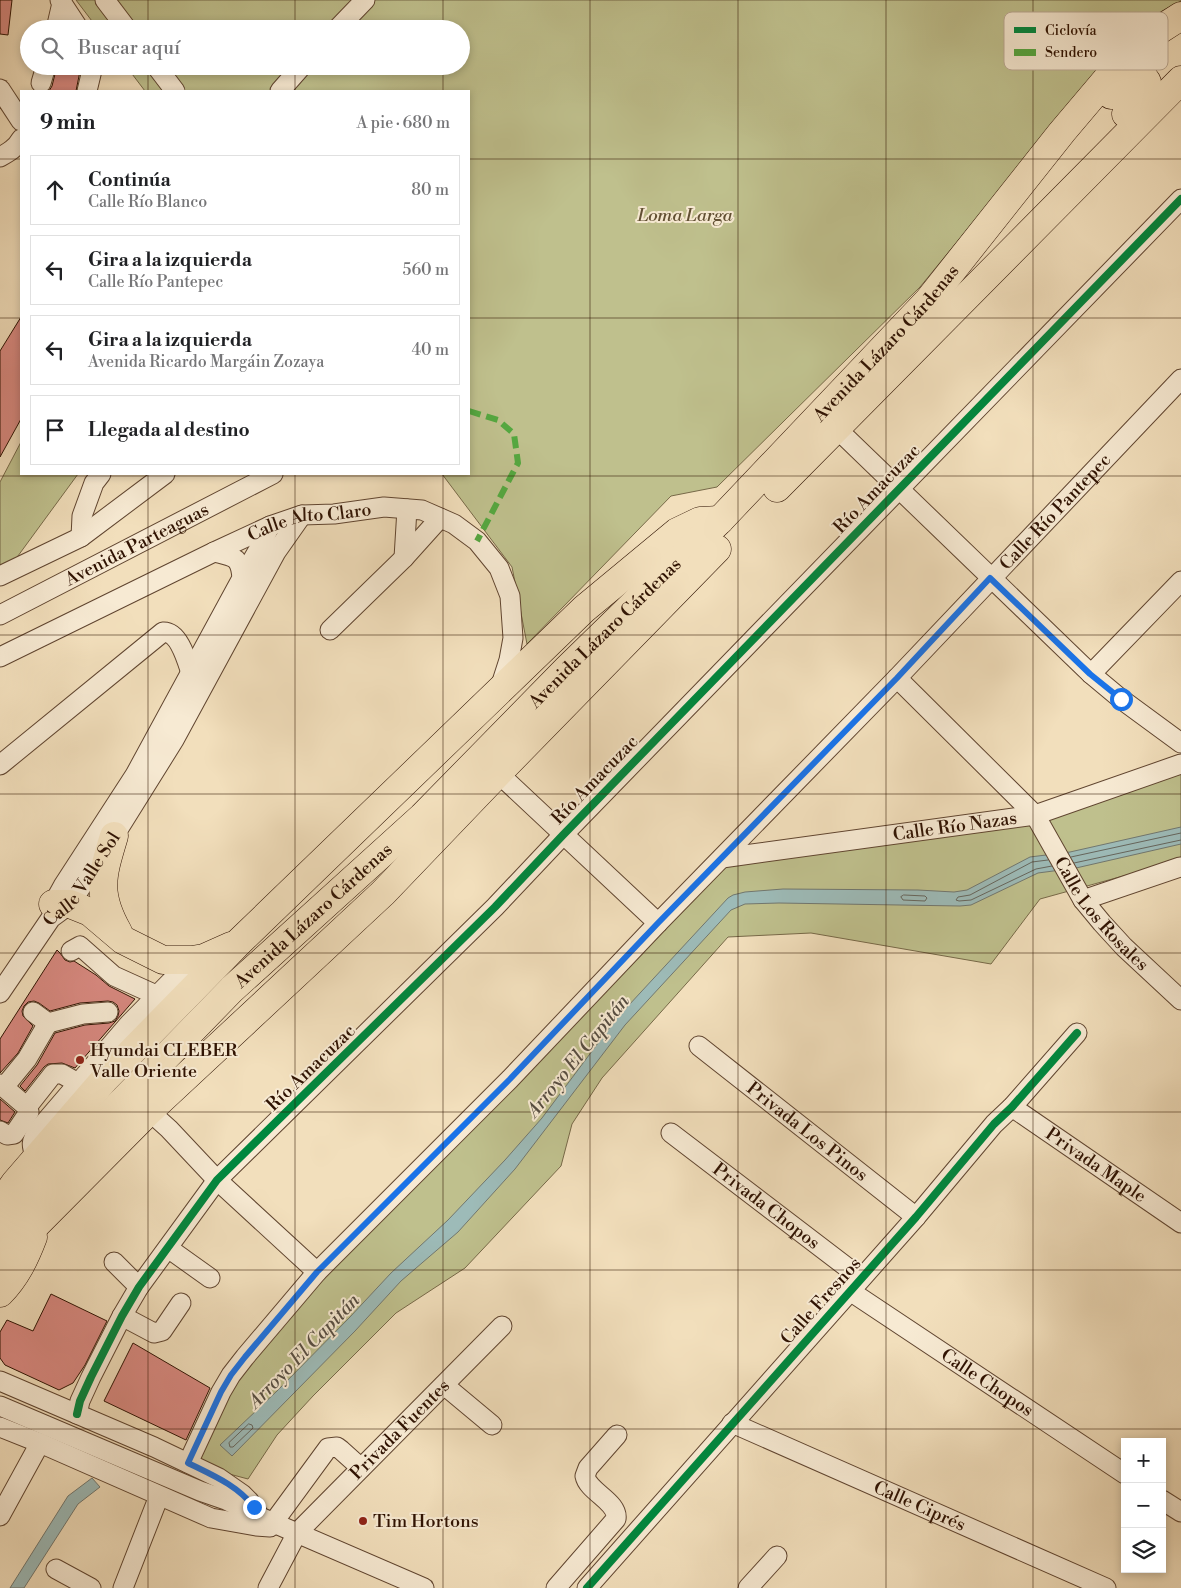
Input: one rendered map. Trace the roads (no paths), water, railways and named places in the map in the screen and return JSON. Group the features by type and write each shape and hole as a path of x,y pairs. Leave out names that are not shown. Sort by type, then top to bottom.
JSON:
{"highway":[{"name":"Avenida Lázaro Cárdenas","path":"1168,24 1181,16"},
{"name":"Avenida Lázaro Cárdenas","path":"0,1227 232,989 422,817 567,669 720,520 928,301 1115,70"},
{"path":"1005,257 1012,238 1019,228 1143,96 1148,87 1145,78 1141,74 1127,75 1052,166 1041,176 1026,179"},
{"name":"Avenida Lázaro Cárdenas","path":"0,1261 149,1111 383,893 836,428 1180,83"},
{"path":"0,1204 104,1080 239,942 584,609 677,532 700,521 720,520"},
{"path":"114,836 103,876 104,896 110,916 123,940"},
{"path":"58,908 97,917 123,940 162,960 204,958 239,942"},
{"path":"0,1294 23,1262 38,1223"}],"street":[{"path":"105,0 120,20"},
{"path":"346,20 365,0"},
{"path":"58,20 61,2"},
{"path":"61,2 73,20"},
{"path":"87,90 90,75"},
{"path":"163,75 174,90"},
{"path":"281,90 294,75"},
{"path":"0,89 20,119"},
{"path":"0,157 20,143"},
{"name":"Río Amacuzac","path":"77,1414 80,1401 91,1377 139,1286 217,1180 496,907 563,835 1181,199"},
{"name":"Calle Río Pantepec","path":"188,1463 221,1392 231,1375 317,1272 510,1079 658,923 897,678 1181,379"},
{"path":"836,428 1090,674 1181,743"},
{"path":"81,537 82,516 94,483 100,475"},
{"path":"0,576 81,537 164,475"},
{"name":"Avenida Parteaguas","path":"0,615 271,475"},
{"name":"Calle Alto Claro","path":"0,657 270,526 302,515 334,514 384,507 422,510 454,524 477,541 498,568 510,596 513,638 509,660 499,692"},
{"path":"404,558 406,509"},
{"name":"Calle Valle Sol","path":"58,908 114,836 174,740 276,552 302,515"},
{"path":"330,630 404,558 440,518"},
{"name":"Calle Valle Sol","path":"58,908 135,775 270,526"},
{"path":"214,552 227,555 238,561 241,565 242,578"},
{"path":"1090,674 1181,581"},
{"path":"0,765 163,632 167,632 175,637 184,652 191,673"},
{"name":"Calle Los Rosales","path":"897,678 1035,815 1083,900 1124,947 1181,1000"},
{"name":"Calle Río Nazas","path":"722,858 1035,815 1181,764"},
{"path":"498,773 658,923"},
{"path":"1083,900 1180,867"},
{"path":"0,993 58,908"},
{"path":"70,951 80,946 114,976 156,996"},
{"path":"36,1159 31,1144 33,1137 129,1024 192,960"},
{"path":"33,1012 48,1024"},
{"path":"0,1131 7,1135 14,1134 29,1114 27,1107 2,1085 27,1060 48,1024 83,1014 108,1012"},
{"name":"Calle Fresnos","path":"587,1588 916,1217 994,1124 1012,1108 1077,1033"},
{"name":"Privada Los Pinos","path":"698,1046 916,1217"},
{"path":"27,1107 53,1074 62,1074 78,1083"},
{"name":"Privada Maple","path":"1012,1108 1181,1223"},
{"path":"149,1111 169,1129 217,1180 317,1272"},
{"name":"Privada Chopos","path":"671,1133 856,1284"},
{"path":"168,1248 210,1278"},
{"path":"114,1262 139,1286"},
{"name":"Calle Chopos","path":"856,1284 1121,1471"},
{"path":"122,1316 154,1333 162,1331 181,1304"},
{"name":"Privada Fuentes","path":"278,1525 362,1468 502,1326"},
{"path":"0,1381 188,1463 231,1485 278,1525"},
{"path":"444,1385 492,1425"},
{"path":"0,1406 142,1467 226,1500 413,1586"},
{"name":"Calle Ciprés","path":"732,1423 1106,1588"},
{"path":"0,1427 211,1518 256,1526 278,1525"},
{"path":"556,1588 616,1519 617,1515 613,1508 588,1483 585,1476 588,1468 617,1435"},
{"path":"0,1516 40,1443"},
{"path":"268,1588 278,1525 328,1448 337,1447 362,1468"},
{"path":"128,1586 160,1496"},
{"path":"1166,1503 1181,1512"},
{"path":"748,1588 777,1556"},
{"path":"56,1569 91,1588"}],"water":[{"path":"1181,827 1181,844 1076,868 1038,873 971,905 779,903 745,904 731,910 625,1025 515,1169 458,1232 401,1281 355,1331 232,1456 220,1445 277,1391 391,1273 448,1220 505,1160 542,1118 616,1019 728,898 745,892 783,889 954,892 967,890 1030,857 1070,852"},
{"path":"92,1478 100,1487 78,1504 24,1588 10,1588 68,1496"}],"place":[{"name":"Hyundai CLEBER Valle Oriente","path":"80,1060"},
{"name":"Tim Hortons","path":"363,1521"}],"park label":[{"name":"Loma Larga","path":"685,215"}],"water label":[{"name":"Arroyo El Capitán","path":"578,1056"},
{"name":"Arroyo El Capitán","path":"304,1351"}]}
